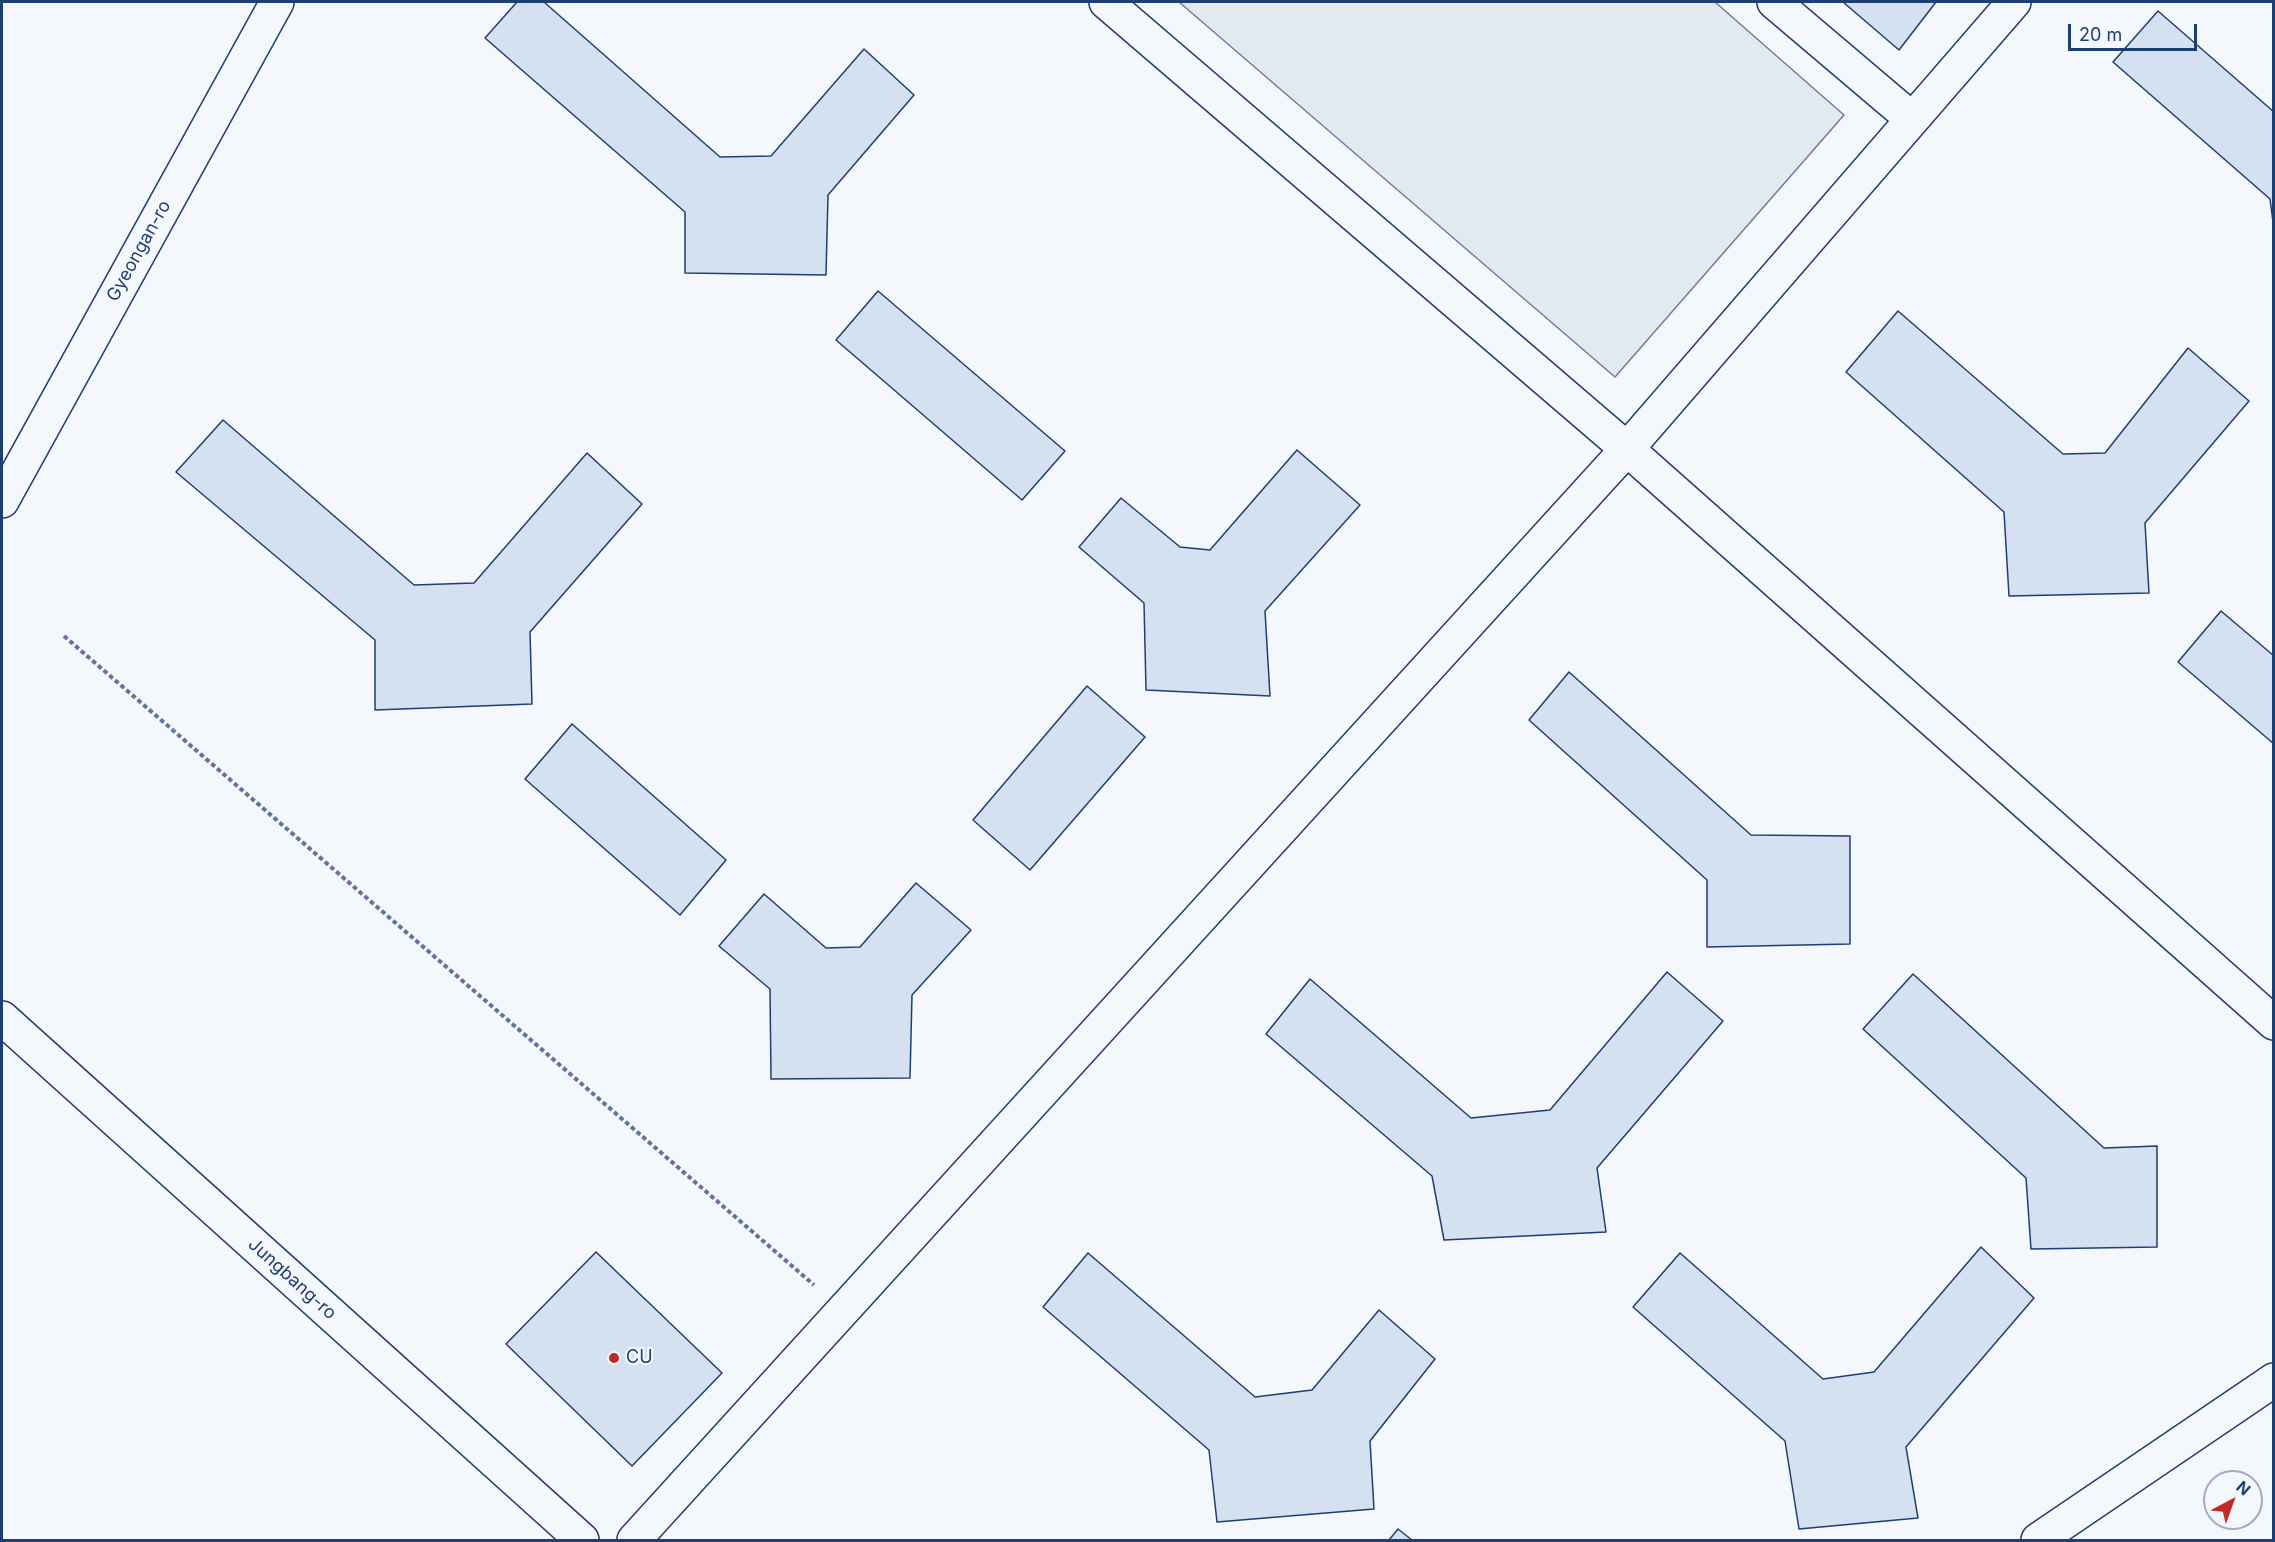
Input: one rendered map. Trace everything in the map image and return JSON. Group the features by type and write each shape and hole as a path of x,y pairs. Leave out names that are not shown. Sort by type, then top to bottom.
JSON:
{"street":[{"name":"Gyeongan-ro","path":"2,501 277,2"},
{"path":"1106,2 1627,449 2274,1023"},
{"path":"1774,2 1912,119"},
{"path":"634,1540 1627,449 2014,2"},
{"name":"Jungbang-ro","path":"2,1018 582,1540"},
{"path":"2038,1540 2274,1380"}],"path":[{"path":"64,636 820,1291"}],"shaded area":[{"path":"1179,2 1715,2 1844,115 1615,377"}],"building":[{"path":"517,2 544,2 720,157 771,156 864,49 914,95 828,195 826,275 685,273 685,212 485,38"},
{"path":"1843,2 1936,2 1899,50"},
{"path":"2158,11 2274,112 2274,230 2270,199 2113,62"},
{"path":"878,291 1065,451 1022,500 836,340"},
{"path":"1898,311 2063,454 2105,453 2188,348 2249,401 2145,523 2149,593 2009,596 2004,512 1846,372"},
{"path":"223,420 414,585 474,583 587,453 642,504 530,632 532,704 375,710 375,640 176,472"},
{"path":"1297,450 1360,505 1265,611 1270,696 1146,690 1144,603 1079,547 1121,498 1180,547 1210,550"},
{"path":"2221,611 2274,656 2274,744 2178,662"},
{"path":"1569,672 1751,835 1850,836 1850,944 1707,947 1707,880 1529,720"},
{"path":"1087,686 1145,737 1030,870 973,820"},
{"path":"572,724 726,860 680,915 525,779"},
{"path":"916,883 971,930 912,995 910,1078 771,1079 770,989 719,946 764,894 826,948 860,947"},
{"path":"1667,972 1723,1021 1597,1168 1606,1232 1444,1240 1432,1176 1266,1034 1310,979 1471,1118 1550,1110"},
{"path":"1913,974 2104,1148 2157,1146 2157,1247 2031,1249 2026,1178 1863,1029"},
{"path":"1981,1247 2034,1298 1906,1447 1918,1518 1799,1529 1785,1441 1633,1307 1680,1253 1823,1379 1874,1372"},
{"name":"CU","path":"596,1252 722,1373 632,1466 506,1344"},
{"path":"1088,1253 1255,1397 1312,1390 1379,1310 1435,1359 1370,1441 1374,1509 1217,1522 1209,1450 1043,1307"},
{"path":"1398,1529 1412,1540 1389,1540"}],"place":[{"name":"CU","path":"614,1358"}]}
